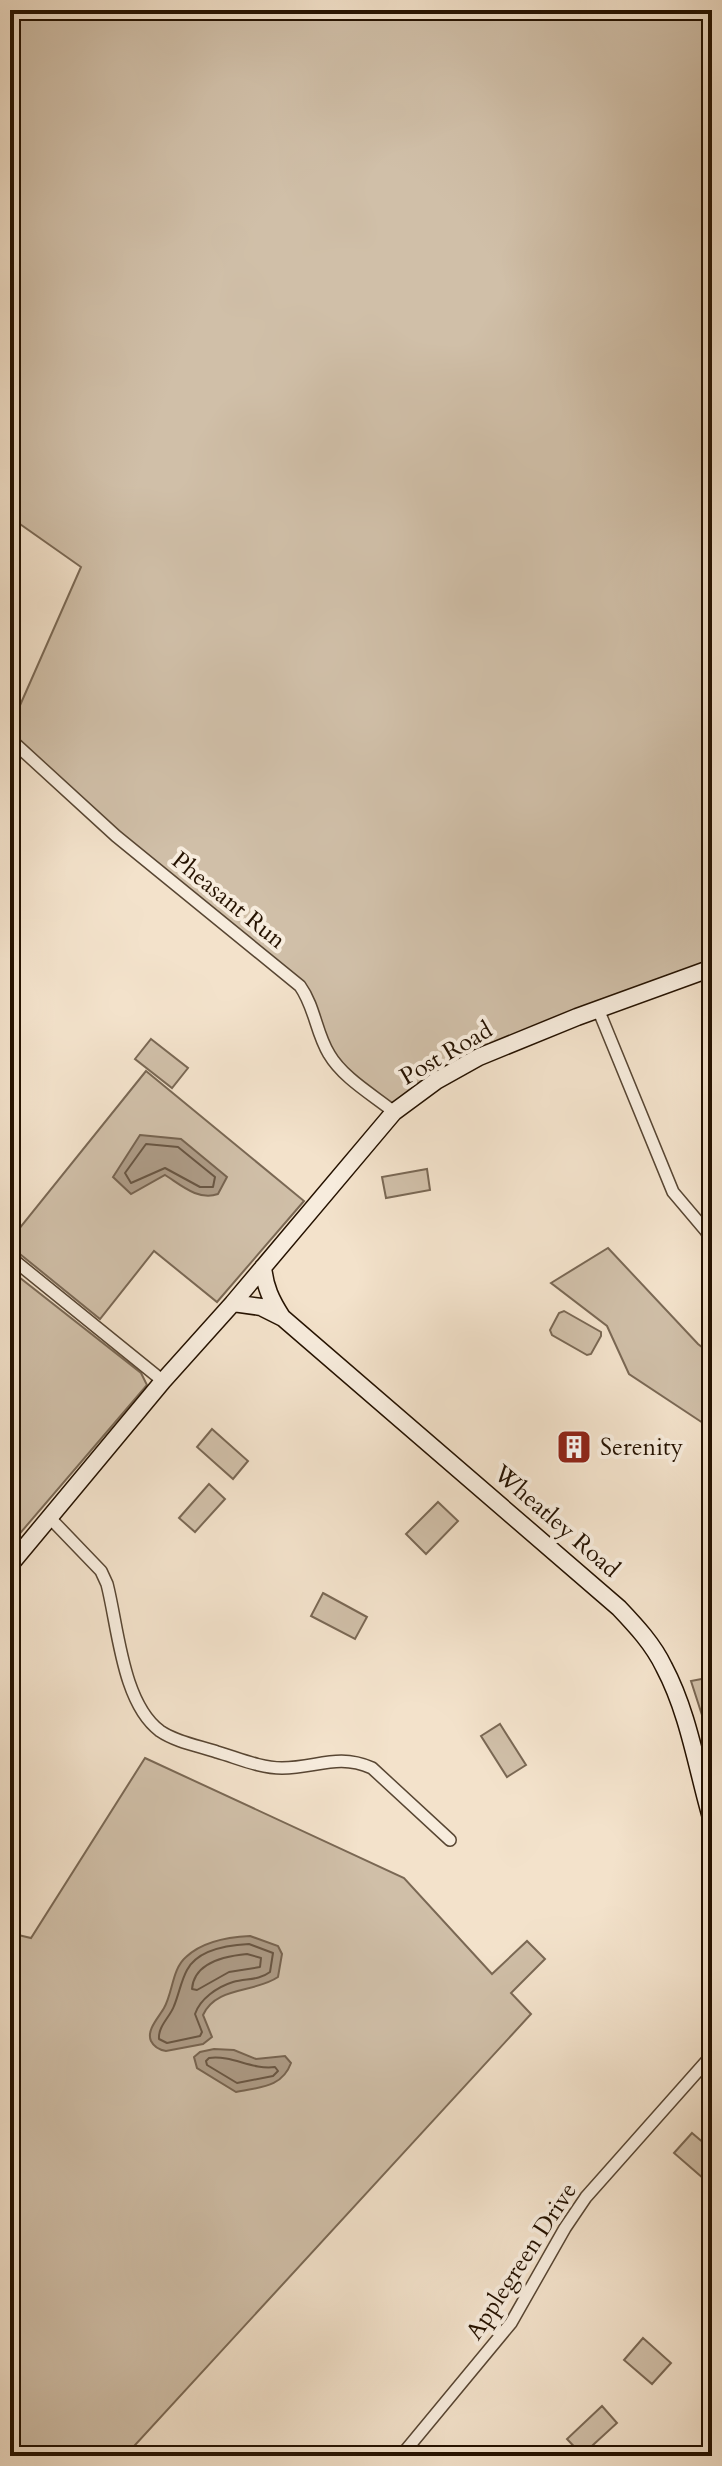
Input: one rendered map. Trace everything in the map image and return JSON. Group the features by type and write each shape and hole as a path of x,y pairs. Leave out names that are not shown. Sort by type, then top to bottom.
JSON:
{"main road":[{"name":"Post Road","path":"233,1303 394,1112 436,1081 479,1057 712,968"},
{"name":"Wheatley Road","path":"263,1267 264,1282 271,1301 283,1318"},
{"name":"Wheatley Road","path":"233,1303 261,1307 283,1318 589,1579 645,1636 680,1700 712,1821"},
{"path":"10,1565 163,1381 233,1303"}],"street":[{"name":"Pheasant Run","path":"10,739 116,836 300,986 309,999 330,1057 349,1077 394,1112"},
{"path":"598,1009 673,1192 712,1242"},
{"path":"10,1257 163,1381"},
{"path":"50,1518 101,1571 107,1584 129,1680 136,1699 159,1730 177,1739 265,1766 283,1768 338,1759 360,1763 372,1768 450,1840"},
{"name":"Applegreen Drive","path":"401,2456 511,2323 586,2197 712,2055"}],"shaded area":[{"path":"10,10 712,10 712,166 703,165 707,212 712,216 712,968 479,1057 394,1112 330,1057 309,999 10,739 10,728 81,567 10,517"},
{"path":"151,1039 188,1068 172,1088 135,1059"},
{"path":"146,1071 304,1201 217,1302 154,1251 100,1319 10,1246 10,1240"},
{"path":"427,1169 430,1190 386,1198 382,1177"},
{"path":"608,1248 712,1355 712,1429 629,1374 607,1326 551,1283"},
{"path":"10,1270 141,1373 147,1385 10,1545"},
{"path":"564,1311 601,1332 591,1354 587,1355 552,1335 550,1330 559,1313"},
{"path":"212,1429 248,1461 233,1479 197,1447"},
{"path":"209,1484 225,1499 195,1532 179,1518"},
{"path":"438,1502 458,1521 426,1554 406,1534"},
{"path":"323,1593 367,1617 355,1639 311,1616"},
{"path":"712,1677 712,1746 691,1681"},
{"path":"500,1724 526,1765 507,1777 481,1736"},
{"path":"145,1758 404,1878 492,1974 527,1941 545,1959 511,1993 531,2014 125,2456 10,2456 10,1933 31,1938"},
{"path":"692,2133 712,2150 711,2185 674,2153"},
{"path":"643,2338 671,2363 652,2384 624,2360"},
{"path":"602,2406 617,2423 582,2455 567,2439"}],"water":[{"path":"140,1135 181,1139 227,1177 218,1194 197,1194 165,1175 131,1194 113,1177"},
{"path":"250,1936 278,1946 282,1954 278,1977 226,1994 209,2006 203,2015 212,2037 203,2044 166,2051 155,2047 150,2032 167,2002 181,1962 208,1944"},
{"path":"234,2050 256,2059 285,2056 291,2063 276,2082 236,2092 197,2068 194,2057 200,2052"}],"place":[{"name":"Serenity","path":"574,1447"}]}
